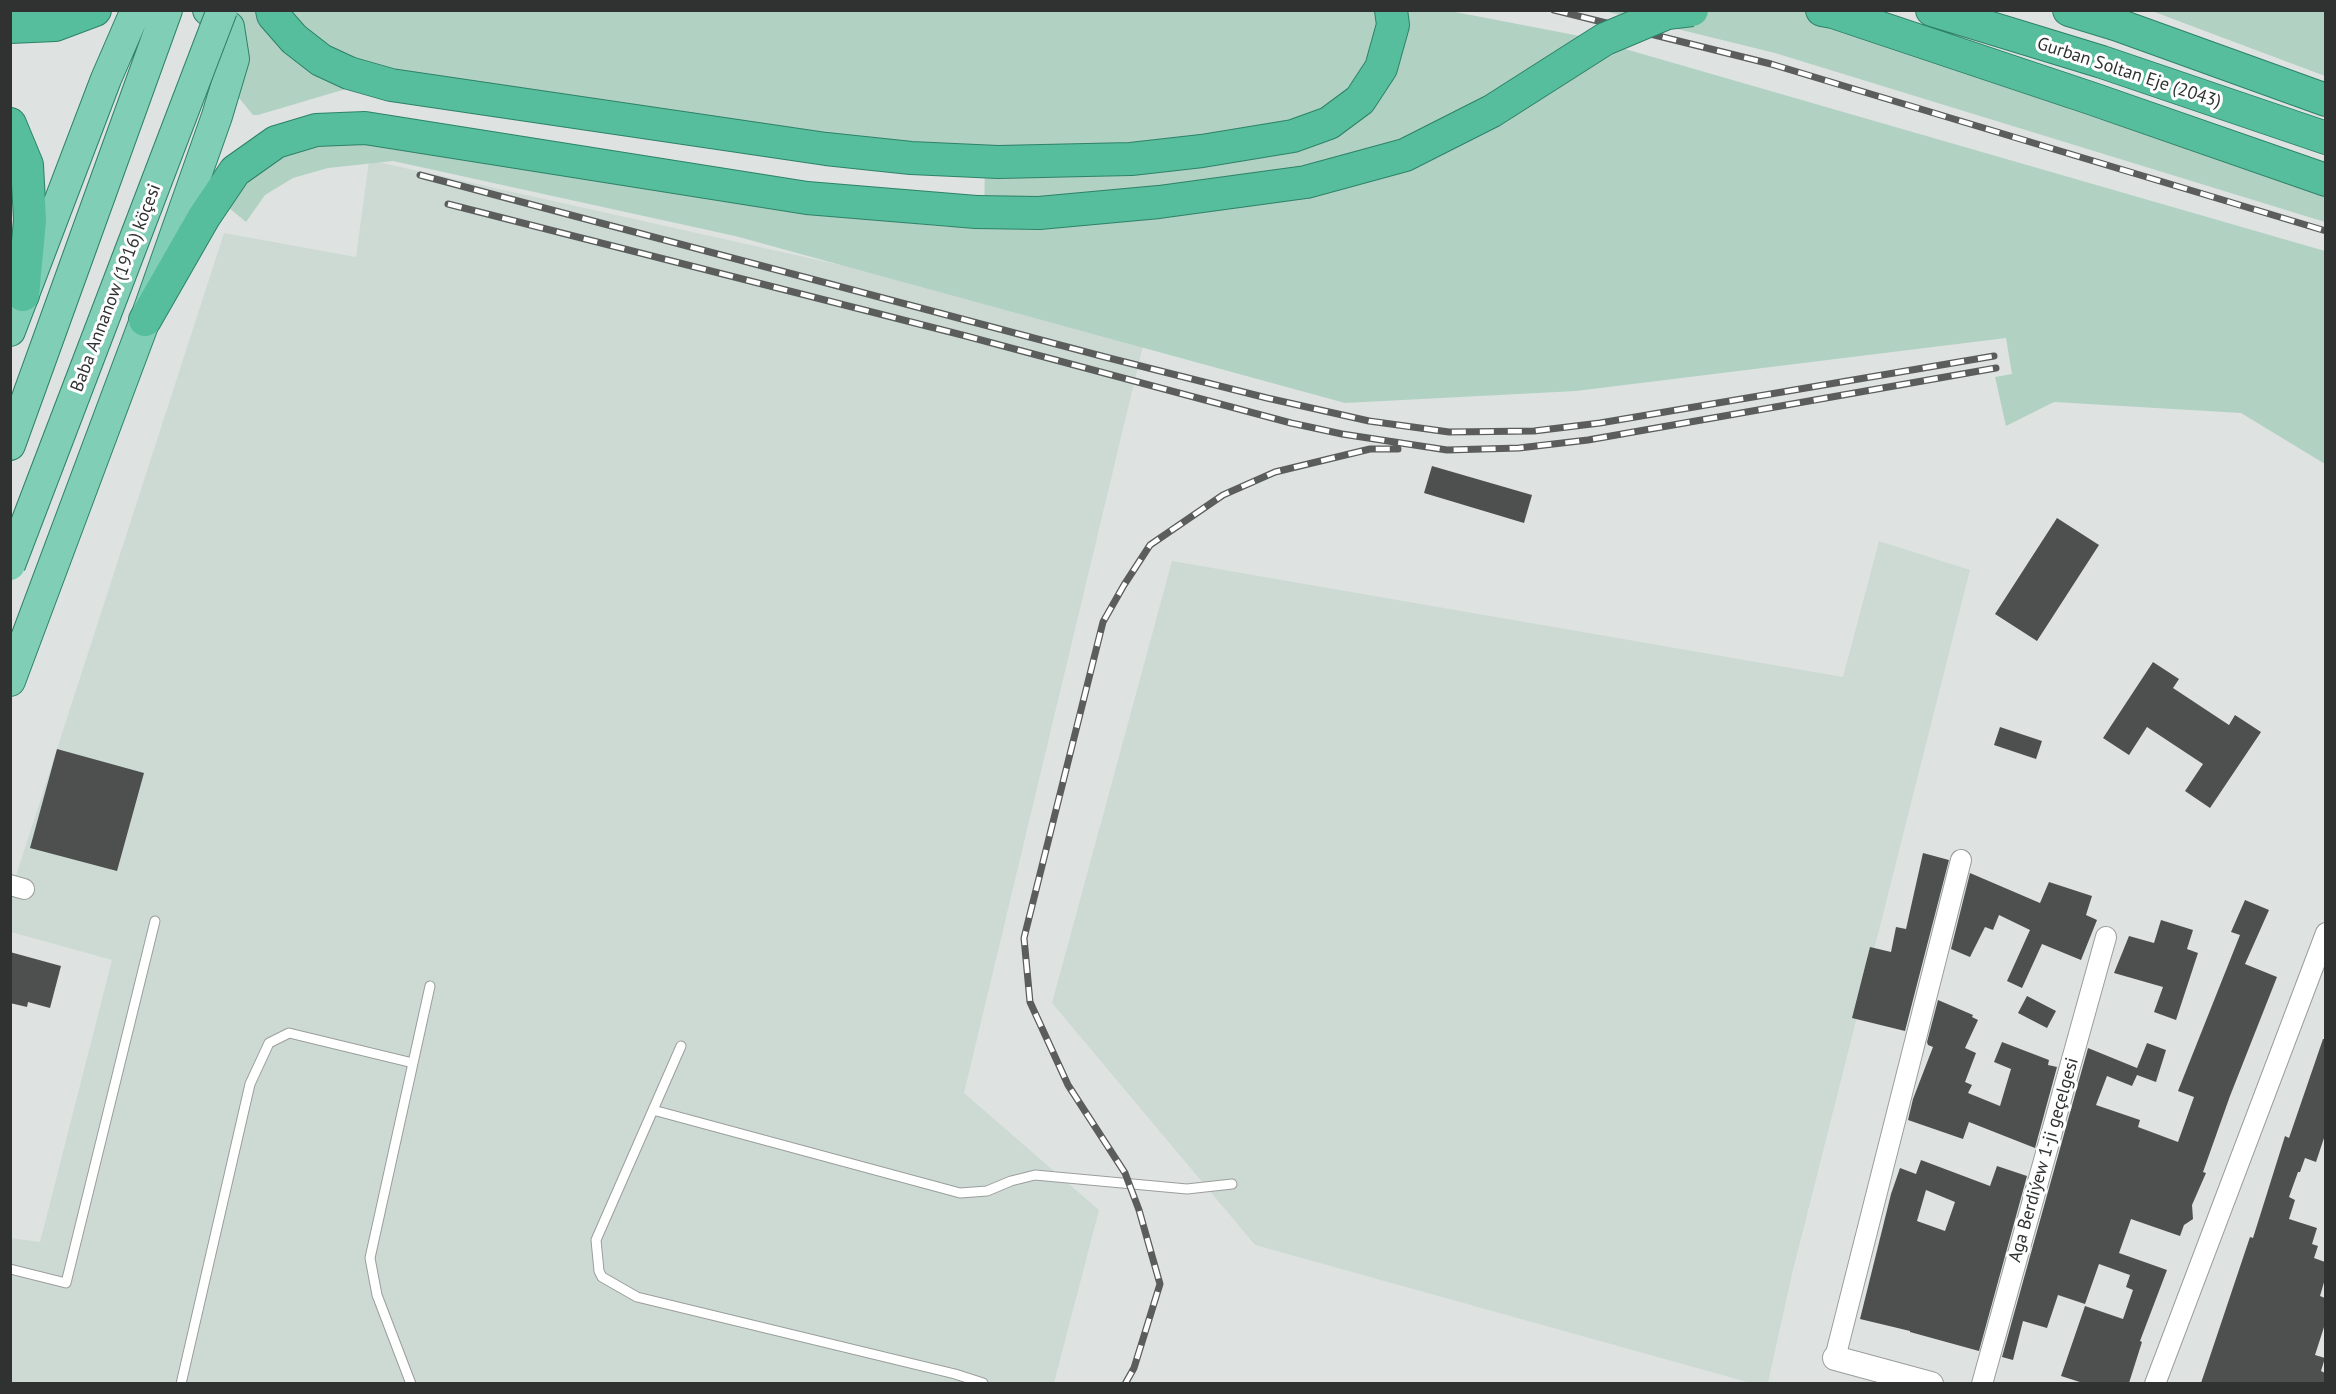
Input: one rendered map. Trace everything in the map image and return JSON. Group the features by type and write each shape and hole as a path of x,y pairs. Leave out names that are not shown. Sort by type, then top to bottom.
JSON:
{"highway":[{"path":"10,27 55,25 95,10"},
{"path":"272,10 273,15 294,39 321,60 349,73 391,85 826,149 911,158 998,162 1131,159 1202,151 1293,136 1329,123 1360,100 1381,68 1393,25 1391,10"},
{"path":"145,320 204,217 235,171 276,142 316,130 365,128 807,198 976,212 1039,213 1159,202 1306,182 1394,158 1492,111 1605,39 1667,13 1692,10"},
{"path":"1822,10 2092,99 2325,180"},
{"name":"Gurban Soltan Eje (2043)","path":"1932,10 2102,62 2325,138"},
{"path":"2070,10 2118,25 2325,100"},
{"path":"10,124 27,165 30,219 23,295"}],"main road":[{"path":"10,331 106,79 132,19 142,10"},
{"path":"10,445 167,10"},
{"path":"10,681 145,320 217,116 234,59 229,27 208,10"},
{"name":"Baba Annanow (1916) köçesi","path":"10,565 222,10"}],"street":[{"path":"1931,1383 1835,1358 1960,860"},
{"name":"Aga Berdiýew 1-ji geçelgesi","path":"1982,1383 2106,937"},
{"path":"2155,1383 2324,942"}],"lane":[{"path":"10,1269 66,1283 155,921"},
{"path":"411,1383 377,1295 370,1258 430,986"},
{"path":"181,1383 250,1084 269,1043 289,1033 413,1063"},
{"path":"681,1046 596,1240 599,1271 602,1277 638,1297 944,1371 983,1383"},
{"path":"652,1110 960,1193 987,1191 1011,1181 1035,1175 1187,1189 1232,1184"}],"shaded area":[{"path":"369,160 1146,333 964,1093 1099,1210 1054,1383 11,1383 10,1238 40,1242 112,960 11,932 11,891 224,233 356,257"},
{"path":"1879,541 1970,570 1792,1274 1768,1383 1751,1383 1255,1245 1052,1003 1172,561 1843,677"}],"green space":[{"path":"1856,10 2082,79 2069,109 2325,194 2325,222 1775,53 1604,11"},
{"path":"236,11 1450,11 1580,36 2325,251 2325,464 2241,413 2054,402 2006,426 1995,377 2012,374 2006,338 1576,391 1345,403 735,236 393,161 328,168 293,178 265,195 246,222 222,202 232,191 278,157 340,140 823,214 936,226 984,228 985,154 397,78 339,91 253,115 239,98 240,19"},
{"path":"2152,11 2325,11 2325,76 2181,22"}],"building":[{"path":"1432,466 1532,495 1524,523 1424,493"},
{"path":"2057,518 2099,545 2037,641 1995,614"},
{"path":"2153,662 2179,679 2173,688 2229,725 2235,715 2261,732 2210,808 2185,791 2203,764 2147,727 2129,755 2103,738"},
{"path":"2000,727 2042,741 2036,759 1994,745"},
{"path":"57,749 144,773 117,871 30,848"},
{"path":"1923,853 1949,860 1905,1031 1852,1018 1870,947 1891,952 1896,927 1906,929"},
{"path":"1970,873 2040,903 2049,882 2092,896 2086,915 2097,920 2081,960 2042,944 2022,988 2007,981 2030,930 1999,915 1993,930 1985,927 1970,957 1951,949"},
{"path":"2245,900 2269,910 2245,964 2277,977 2203,1172 2206,1173 2192,1205 2193,1219 2184,1225 2180,1236 2131,1219 2119,1253 2167,1270 2140,1341 2142,1342 2129,1383 2083,1383 2061,1376 2085,1306 2123,1319 2133,1290 2126,1287 2130,1275 2099,1264 2085,1304 2058,1295 2047,1328 2023,1321 2013,1360 2002,1357 2088,1048 2137,1068 2147,1043 2166,1050 2156,1082 2137,1075 2132,1086 2107,1076 2096,1105 2140,1120 2138,1127 2178,1142 2194,1097 2178,1091 2240,935 2231,932"},
{"path":"2161,920 2193,930 2187,949 2198,953 2176,1020 2154,1012 2163,987 2114,973 2129,936 2154,943"},
{"path":"10,952 61,966 50,1008 28,1002 27,1007 10,1003"},
{"path":"2027,996 2056,1011 2047,1028 2018,1013"},
{"path":"1938,1000 1973,1015 1972,1017 1978,1020 1965,1048 1976,1053 1965,1082 1972,1085 1968,1093 2000,1106 2011,1069 1994,1062 2002,1042 2049,1060 2048,1065 2057,1067 2035,1148 1969,1122 1963,1139 1908,1120 1913,1099 1933,1047 1927,1042"},
{"path":"2323,1039 2325,1039 2325,1135 2316,1162 2305,1158 2298,1172 2289,1197 2295,1200 2289,1219 2317,1228 2312,1244 2318,1246 2314,1258 2325,1262 2325,1279 2320,1296 2325,1298 2325,1324 2315,1355 2325,1358 2321,1371 2325,1373 2325,1383 2201,1383 2250,1237 2253,1238 2285,1136 2289,1138"},
{"path":"1921,1160 1990,1186 1997,1166 2027,1176 1979,1351 1860,1319 1891,1194 1900,1168 1916,1174","holes":["1926,1190 1955,1202 1945,1231 1917,1221"]}],"railway":[{"path":"1554,10 1771,64 2326,231"},
{"path":"420,175 1267,398 1369,421 1449,432 1534,431 1600,423 1994,356"},
{"path":"448,204 966,336 1291,423 1342,434 1447,450 1519,448 1588,440 1996,368"},
{"path":"1125,1384 1134,1368 1160,1284 1139,1210 1125,1173 1068,1085 1030,1002 1024,938 1103,622 1150,545 1223,495 1275,472 1370,449 1398,449"}]}
